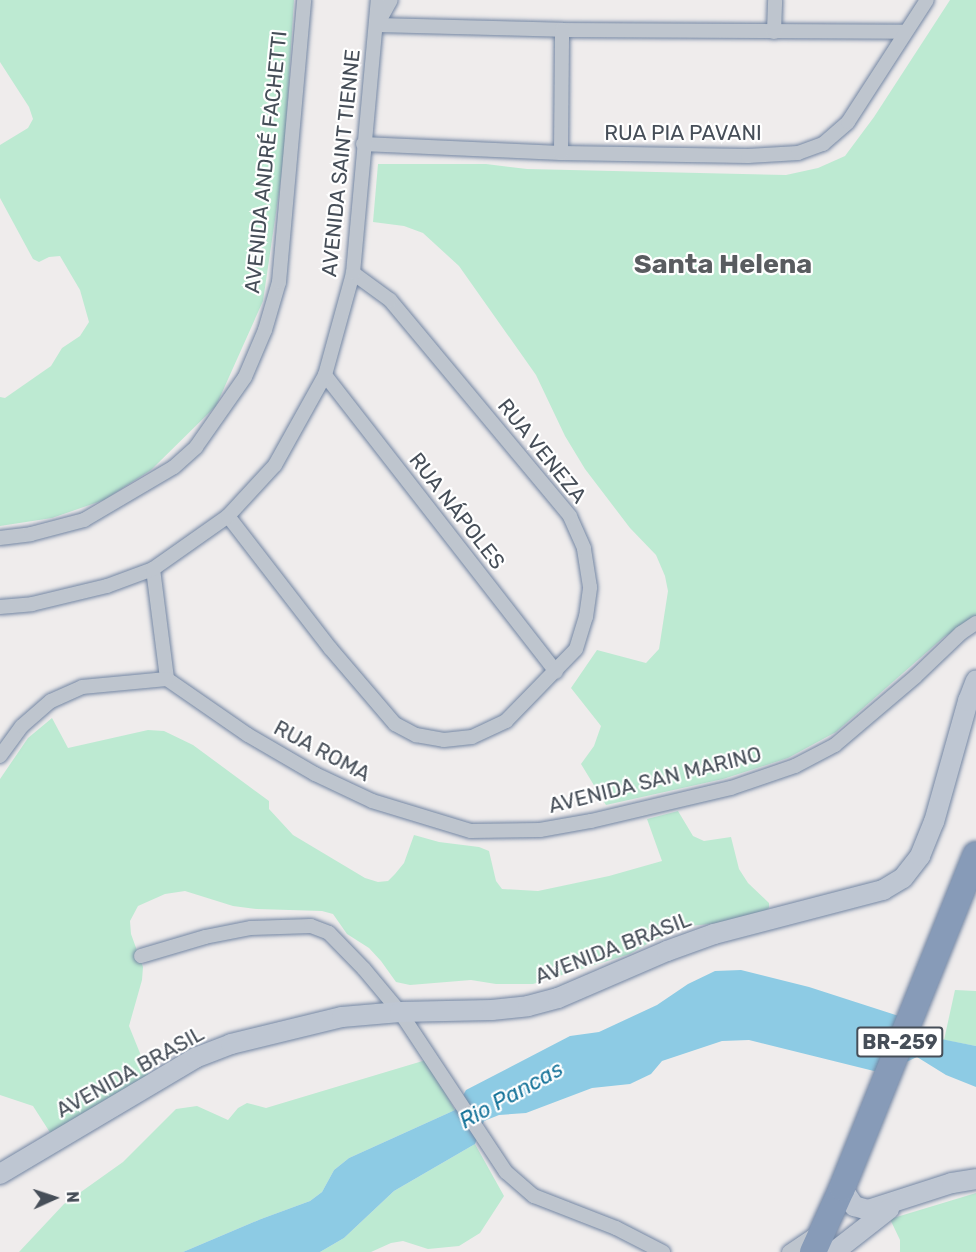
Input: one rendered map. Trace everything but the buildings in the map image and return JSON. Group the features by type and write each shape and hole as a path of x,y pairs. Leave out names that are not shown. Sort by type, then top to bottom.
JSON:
{"highway":[{"name":"BR-259","path":"813,1252 826,1227 976,855"}],"main road":[{"name":"AVENIDA BRASIL","path":"0,1174 195,1058 288,1029 342,1017 400,1012 492,1011 528,1006 558,998 667,951 714,934 883,890 903,878 920,856 934,822 976,680"},
{"path":"842,1188 854,1206 861,1210 868,1210 952,1183 976,1179"},
{"path":"834,1252 901,1201"}],"street":[{"name":"AVENIDA ANDRÉ FACHETTI","path":"0,538 31,534 84,520 174,467 196,447 245,377 265,330 279,282 304,0"},
{"name":"AVENIDA SAINT TIENNE","path":"0,607 32,604 108,586 153,569 228,516 275,465 326,375 353,273 363,144 378,0"},
{"name":"AVENIDA SAINT TIENNE","path":"377,24 391,0"},
{"path":"774,32 775,0"},
{"name":"RUA PIA PAVANI","path":"363,144 561,153 748,156 798,153 823,144 848,122 904,32 927,0"},
{"path":"377,24 562,30 904,32"},
{"path":"561,153 562,30"},
{"name":"RUA VENEZA","path":"228,516 330,648 395,724 416,735 444,740 472,737 506,721 576,649 586,617 590,587 584,548 570,516 390,300 353,273"},
{"name":"RUA NÁPOLES","path":"326,375 556,672"},
{"path":"0,756 22,726 51,701 82,687 166,679 153,569"},
{"name":"AVENIDA SAN MARINO","path":"471,831 540,830 591,821 731,788 795,766 835,745 916,676 961,633 976,623"},
{"name":"RUA ROMA","path":"166,679 248,735 315,774 372,801 471,831"},
{"path":"141,956 205,937 251,928 311,926 328,933 364,969 400,1012 506,1173 534,1196 616,1228 662,1250 675,1252"},
{"path":"789,1252 826,1227"}],"green space":[{"path":"0,0 294,0 284,158 263,301 216,406 151,470 104,500 52,518 0,526 0,397 5,398 51,366 62,348 80,336 89,322 80,290 60,256 49,257 39,262 33,259 0,198 0,145 28,128 33,119 29,107 0,62"},
{"path":"950,0 976,0 976,617 944,637 836,732 788,758 723,779 606,805 581,764 594,746 601,726 571,688 597,650 646,663 659,649 668,591 665,576 656,555 630,528 585,469 565,436 536,375 459,266 423,233 404,226 373,222 378,164 486,164 527,169 786,175 818,168 845,156 874,117"},
{"path":"52,718 68,748 148,730 164,731 193,745 269,801 269,809 293,835 365,878 378,882 388,881 404,863 414,835 439,842 479,847 489,851 496,881 502,889 538,891 609,876 662,861 647,819 678,811 693,836 704,841 731,837 739,869 748,883 769,903 769,908 750,920 690,926 654,940 630,954 533,984 496,984 471,980 410,985 396,982 369,948 347,934 333,914 322,911 233,906 185,891 165,894 138,906 130,921 131,934 143,967 142,980 129,1026 150,1078 51,1134 33,1106 0,1095 0,779 28,738"},
{"path":"955,990 976,991 976,1046 944,1040"},
{"path":"426,1060 455,1110 349,1158 334,1170 322,1192 310,1201 183,1252 19,1252 64,1204 123,1162 176,1109 197,1106 228,1120 238,1108 247,1103 266,1108"},
{"path":"475,1144 504,1196 480,1233 459,1246 428,1249 403,1241 391,1243 371,1252 320,1252 344,1238 394,1191"},
{"path":"976,1193 976,1252 900,1252 900,1240 890,1219"}],"water":[{"name":"Rio Pancas","path":"741,970 809,987 905,1018 926,1036 976,1046 976,1087 946,1075 917,1057 882,1073 749,1040 722,1041 662,1061 651,1074 630,1084 592,1088 526,1113 499,1115 484,1121 475,1144 394,1191 344,1238 320,1252 183,1252 310,1201 322,1192 334,1170 349,1158 455,1110 466,1090 570,1036 599,1032 657,1005 688,984 715,971"}],"district":[{"name":"Santa Helena","path":"723,265"}]}
